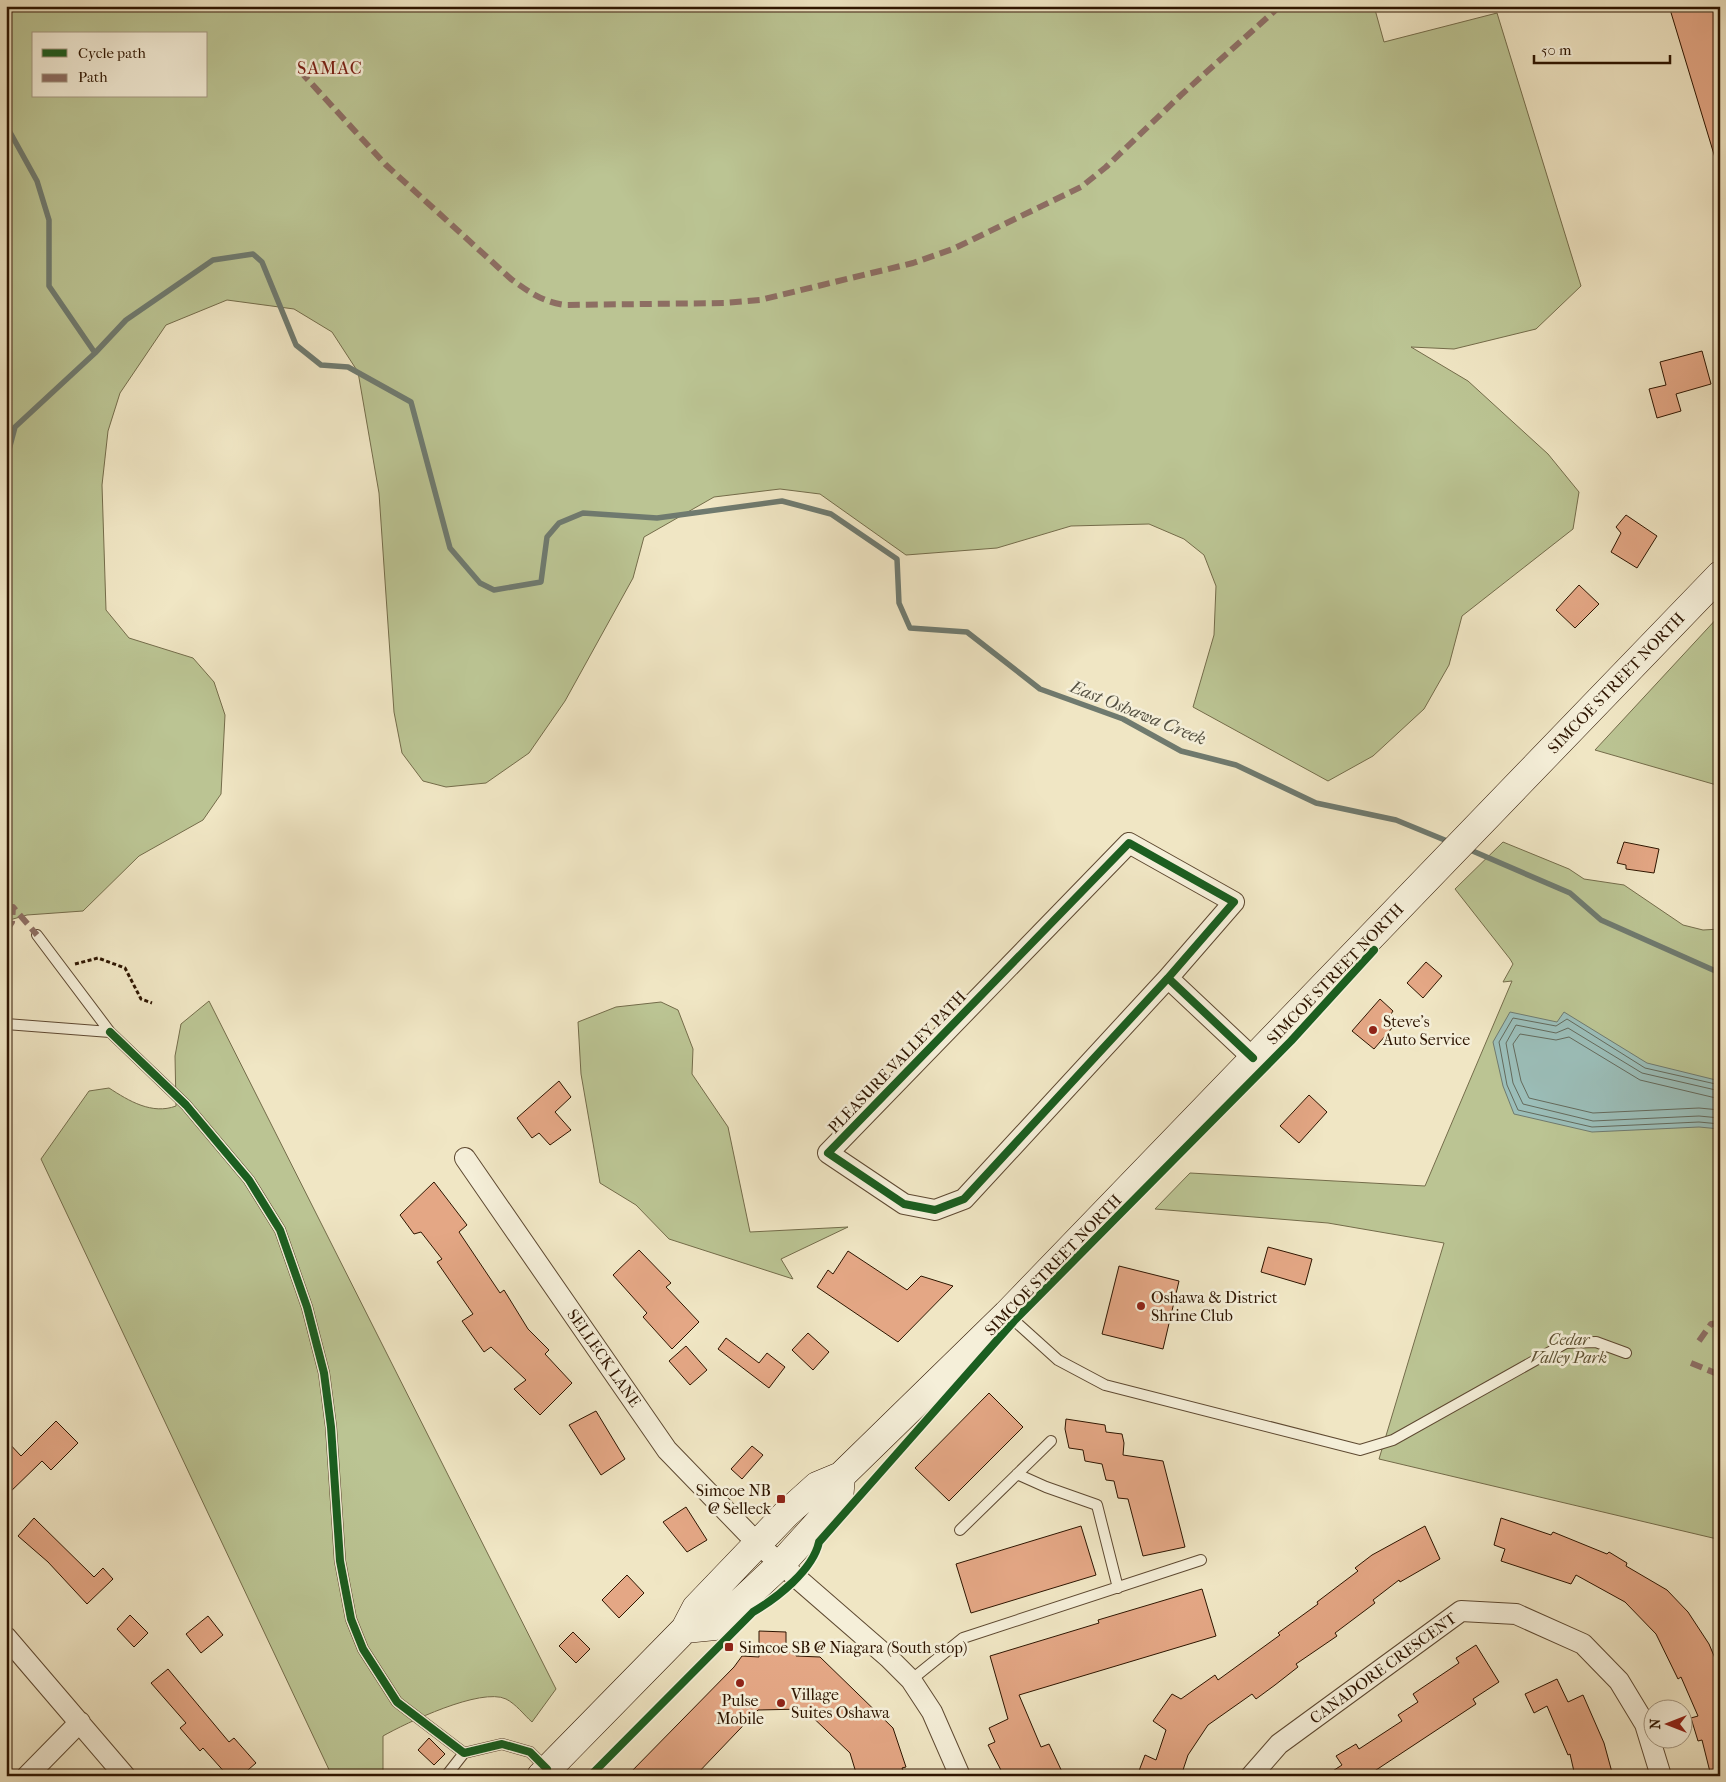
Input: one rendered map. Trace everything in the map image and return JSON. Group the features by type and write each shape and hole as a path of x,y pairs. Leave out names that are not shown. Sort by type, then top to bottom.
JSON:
{"main road":[{"name":"SIMCOE STREET NORTH","path":"544,1772 685,1630 696,1608 787,1513 818,1486 841,1476 1007,1314 1720,576"},
{"path":"685,1630 716,1626 781,1564 839,1500 841,1476"}],"street":[{"name":"PLEASURE VALLEY PATH","path":"1129,843 1234,902 1168,978 964,1199 935,1210 904,1204 828,1153 1129,843"},
{"path":"1168,978 1253,1058"},
{"name":"SELLECK LANE","path":"465,1158 667,1450 758,1545 889,1658 911,1680 932,1712 960,1776"},
{"name":"CANADORE CRESCENT","path":"1251,1776 1279,1744 1461,1611 1516,1614 1583,1644 1620,1681 1645,1724 1661,1776"},
{"path":"6,1637 125,1776"},
{"path":"27,1776 80,1722"}],"lane":[{"path":"37,935 110,1032 186,1104 249,1180 280,1230 308,1307 324,1373 331,1427 340,1561 351,1619 363,1649 397,1702 464,1752"},
{"path":"6,1024 110,1032"},
{"path":"1007,1314 1058,1360 1105,1385 1360,1450 1393,1440 1566,1343 1596,1342 1626,1353"},
{"path":"960,1530 1051,1442"},
{"path":"1017,1474 1046,1487 1097,1505 1118,1588"},
{"path":"911,1680 963,1638 1202,1560"},
{"path":"446,1776 464,1752 502,1744 530,1752 544,1772"}],"path":[{"path":"61,968 98,958 125,968 141,999 152,1003"}],"green space":[{"path":"6,6 1374,6 1384,42 1497,13 1581,286 1536,329 1454,349 1411,347 1468,381 1548,454 1579,492 1573,529 1462,616 1449,665 1424,709 1373,756 1328,781 1193,707 1214,635 1216,586 1204,555 1184,539 1149,524 1071,526 997,548 906,555 820,494 780,489 714,497 644,537 633,578 565,701 529,753 486,783 446,787 423,781 402,753 394,712 379,493 358,372 332,332 294,309 227,300 166,325 120,393 108,431 102,485 106,610 129,638 193,658 214,682 225,715 221,794 203,820 139,856 83,911 27,915 6,921"},
{"path":"1720,615 1720,786 1595,750"},
{"name":"Cedar Valley Park","path":"1503,842 1569,869 1584,879 1624,885 1683,925 1703,930 1720,929 1720,1548 1717,1539 1379,1459 1444,1243 1328,1223 1155,1209 1190,1173 1425,1186 1512,981 1503,982 1513,964 1510,959 1455,889"},
{"path":"209,1001 556,1689 532,1722 510,1701 494,1697 462,1702 425,1715 394,1730 383,1736 383,1776 332,1776 41,1159 89,1091 109,1088 133,1102 150,1108 158,1109 176,1106 175,1056 181,1024"},
{"path":"661,1002 678,1010 693,1049 692,1074 728,1127 750,1232 848,1227 781,1259 793,1279 669,1239 636,1205 600,1183 581,1074 578,1022 616,1007"}],"water":[{"path":"1510,1012 1557,1022 1564,1012 1647,1063 1720,1081 1720,1129 1699,1127 1592,1132 1514,1114 1503,1086 1493,1042"}],"building":[{"path":"1669,6 1713,6 1720,27 1720,160 1716,161"},
{"path":"1702,351 1711,384 1676,394 1681,411 1657,418 1649,389 1666,385 1660,362"},
{"path":"1626,515 1657,536 1637,568 1611,552 1621,533 1616,527"},
{"path":"1579,585 1599,604 1575,628 1556,610"},
{"path":"1624,842 1659,849 1654,873 1626,869 1626,865 1617,863"},
{"path":"1426,962 1442,976 1423,998 1407,983"},
{"path":"1380,999 1393,1011 1391,1014 1398,1021 1374,1049 1352,1031"},
{"path":"559,1081 571,1097 555,1112 571,1130 550,1145 539,1133 532,1138 517,1118"},
{"path":"1309,1095 1327,1112 1299,1143 1280,1126"},
{"path":"434,1182 467,1225 459,1232 500,1293 504,1290 528,1329 549,1350 545,1354 572,1383 540,1415 514,1389 526,1380 491,1347 484,1352 462,1321 473,1314 437,1262 442,1259 421,1232 414,1234 400,1215"},
{"path":"1268,1247 1312,1259 1305,1285 1261,1272"},
{"path":"639,1250 671,1283 666,1287 699,1322 672,1349 643,1317 647,1313 613,1275"},
{"path":"848,1251 907,1290 921,1276 953,1286 898,1342 817,1287 828,1270 833,1274"},
{"name":"Oshawa & District Shrine Club","path":"1119,1266 1179,1281 1163,1349 1102,1334"},
{"path":"808,1333 829,1352 813,1370 792,1350"},
{"path":"726,1338 759,1363 767,1353 785,1367 769,1388 718,1349"},
{"path":"686,1346 707,1370 690,1385 669,1361"},
{"path":"989,1393 1023,1427 949,1501 915,1468"},
{"path":"596,1411 625,1459 601,1475 569,1425"},
{"path":"1066,1419 1105,1425 1106,1432 1122,1434 1124,1443 1123,1455 1163,1461 1185,1547 1143,1556 1128,1499 1118,1498 1114,1481 1106,1480 1102,1464 1085,1461 1083,1450 1069,1448 1065,1429"},
{"path":"56,1421 78,1443 51,1470 42,1461 6,1496 6,1440 21,1456"},
{"path":"752,1446 763,1455 742,1479 731,1469"},
{"path":"686,1507 707,1540 687,1552 663,1522"},
{"path":"34,1518 94,1577 103,1568 113,1579 87,1604 48,1562 18,1536"},
{"path":"1501,1518 1551,1535 1553,1532 1607,1554 1609,1552 1627,1563 1626,1566 1667,1590 1688,1612 1709,1644 1720,1670 1720,1776 1711,1776 1702,1740 1698,1741 1694,1728 1694,1717 1698,1716 1694,1707 1694,1700 1691,1700 1681,1677 1678,1679 1656,1634 1625,1602 1576,1575 1571,1584 1501,1561 1505,1549 1494,1545"},
{"path":"1081,1526 1096,1575 971,1613 956,1564"},
{"path":"1425,1526 1440,1559 1400,1582 1399,1580 1373,1600 1375,1603 1335,1633 1337,1636 1296,1664 1298,1667 1256,1699 1252,1694 1208,1725 1188,1755 1181,1776 1137,1776 1145,1755 1156,1760 1166,1730 1153,1721 1172,1694 1181,1699 1215,1675 1218,1680 1280,1635 1278,1633 1318,1604 1317,1602 1358,1571 1355,1568 1372,1555"},
{"path":"627,1575 644,1593 619,1618 602,1600"},
{"path":"1202,1589 1216,1636 1019,1695 1041,1747 1049,1744 1064,1776 1004,1776 988,1745 995,1742 989,1728 1008,1719 990,1656 1099,1623 1098,1620"},
{"path":"130,1615 148,1633 134,1647 117,1629"},
{"path":"208,1616 223,1635 201,1653 186,1634"},
{"name":"Village Suites Oshawa","path":"759,1631 786,1632 786,1652 796,1652 796,1656 820,1657 893,1728 906,1767 902,1768 905,1776 857,1776 850,1753 804,1709 758,1710 695,1776 627,1776 734,1667 742,1656 759,1657"},
{"path":"573,1632 590,1649 576,1663 559,1646"},
{"path":"1476,1645 1499,1682 1473,1699 1476,1704 1367,1776 1325,1776 1342,1765 1336,1756 1356,1744 1359,1749 1402,1721 1398,1715 1418,1702 1413,1694 1459,1663 1456,1658"},
{"path":"168,1669 229,1742 234,1738 256,1763 241,1776 228,1776 203,1748 200,1751 180,1728 186,1723 151,1683"},
{"path":"1557,1679 1568,1702 1583,1695 1604,1743 1613,1776 1575,1776 1570,1754 1568,1755 1547,1706 1534,1713 1525,1694"},
{"path":"429,1738 445,1754 434,1765 418,1750"}],"waterway":[{"path":"6,125 37,181 49,220 49,286 95,353"},
{"name":"East Oshawa Creek","path":"6,461 15,427 95,353 126,320 213,260 253,254 262,262 296,345 321,365 348,367 411,402 450,548 480,583 494,590 541,582 547,537 559,523 583,513 657,518 782,501 831,514 897,559 899,603 910,628 967,632 1040,689 1123,719 1181,751 1236,765 1316,803 1396,820 1452,843"},
{"name":"East Oshawa Creek","path":"6,535 9,632 6,634"},
{"name":"East Oshawa Creek","path":"1468,849 1570,893 1601,920 1720,973"}],"marked path":[{"path":"300,71 386,165 511,279 536,296 550,302 565,305 725,303 760,300 913,263 953,249 1081,187 1106,167 1181,95 1280,6"},
{"path":"6,931 12,922 13,907 37,935"},
{"path":"1699,1341 1711,1324 1720,1323"},
{"path":"1691,1363 1720,1375"}],"cycle path":[{"path":"1168,978 964,1199 935,1210 904,1204 828,1153 1129,843 1234,902 1168,978 1253,1058"},
{"path":"590,1776 753,1612 773,1599 802,1573 810,1563 819,1542 1014,1321 1291,1041 1374,950"},
{"path":"110,1032 186,1105 249,1180 280,1230 307,1307 324,1373 331,1427 340,1561 351,1619 363,1649 397,1702 464,1753 502,1744 530,1752 547,1769"}],"place":[{"name":"Steve's Auto Service","path":"1373,1030"},
{"name":"Oshawa & District Shrine Club","path":"1141,1306"},
{"name":"Simcoe NB @ Selleck","path":"781,1499"},
{"name":"Simcoe SB @ Niagara (South stop)","path":"729,1647"},
{"name":"Pulse Mobile","path":"740,1683"},
{"name":"Village Suites Oshawa","path":"781,1703"}],"district":[{"name":"SAMAC","path":"330,68"}]}
